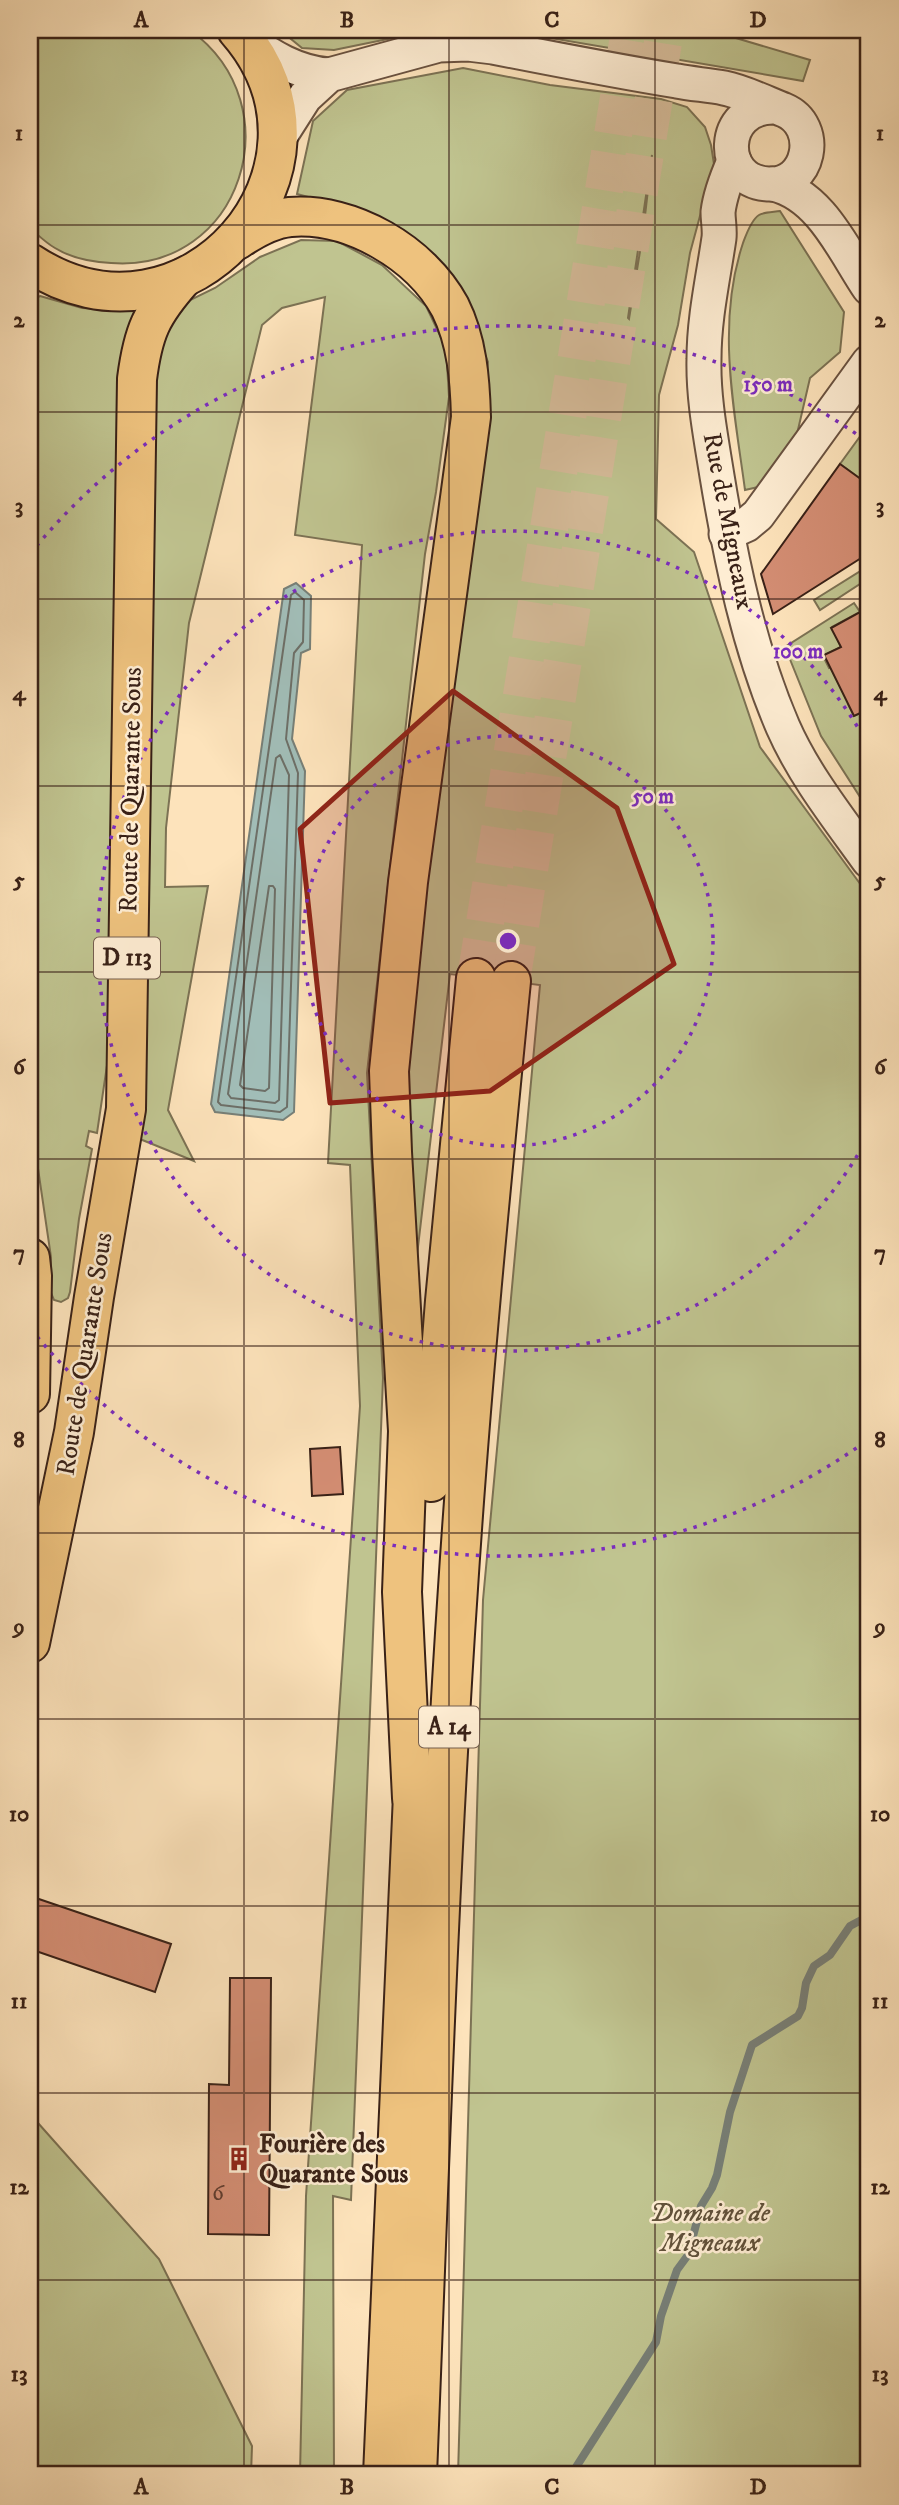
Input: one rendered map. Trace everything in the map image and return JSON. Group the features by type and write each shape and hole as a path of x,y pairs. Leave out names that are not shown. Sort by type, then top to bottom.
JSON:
{"main road":[{"name":"Route de Quarante Sous","path":"30,262 71,284 93,289 139,290 183,278 213,261 237,240 261,204 269,183 276,141 276,118 266,76 241,34"},
{"path":"237,240 265,223 298,217 333,220 376,237 417,267 442,296 458,326 469,371 471,416 408,882 389,1071 408,1431 402,1591 412,1798"},
{"name":"Route de Quarante Sous","path":"30,1643 74,1432 126,1109 137,379 140,355 151,320 165,298 183,278"},
{"name":"A 14","path":"383,2475 412,1798 425,1562 444,1301 493,980 480,1294 444,1821 417,2475"},
{"name":"Route de Quarante Sous","path":"30,1258 30,1394"}],"street":[{"path":"241,34 286,63 329,75 439,45 468,44 679,82 727,88 789,113 801,124 808,146 805,160 820,213"},
{"path":"276,141 305,97 329,75"},
{"path":"679,82 709,103 734,147 743,174 785,187 820,213 869,288"},
{"name":"Rue de Migneaux","path":"773,107 762,108 746,115 734,147 718,211 720,235 707,303 704,361 711,441 734,573 748,624 783,727 799,758 869,861"},
{"name":"Rue de Migneaux","path":"720,235 745,197 794,176 805,160"},
{"path":"726,534 746,525 758,515 869,362"}],"highlighted area":[{"path":"453,691 617,808 674,964 490,1091 330,1103 300,829"}],"green space":[{"path":"49,30 190,30 222,62 240,100 245,140 239,179 221,214 193,242 156,259 111,263 82,259 61,251 48,244 30,228 30,44"},
{"path":"280,30 432,30 334,50 302,48"},
{"path":"504,30 709,30 810,60 803,81"},
{"name":"Domaine de Migneaux","path":"463,68 550,85 661,99 687,107 705,127 711,145 714,164 690,253 678,325 659,395 656,519 694,552 760,747 869,896 869,2475 458,2475 483,1600 540,985 450,974 414,1281 404,1059 488,362 463,304 421,248 376,215 297,194 313,121 347,90","holes":["652,155 643,233 629,319"]},
{"path":"780,211 844,312 840,352 810,378 797,434 758,487 745,490 732,397 730,304 743,243 751,224 761,214"},
{"path":"301,240 337,241 382,265 426,306 446,348 449,397 425,554 367,1073 383,1378 351,2200 333,2196 334,2475 300,2475 306,2196 360,1406 350,1165 328,1163 362,545 295,535 325,297 282,308 262,325 189,623 166,828 165,887 208,886 168,1110 194,1161 130,1135 156,345 182,304 215,288 260,257"},
{"path":"40,296 82,308 135,311 129,327 109,1052 97,1133 89,1131 86,1146 92,1149 79,1219 70,1292 68,1298 61,1302 54,1300 51,1293 51,1257 30,1114 30,765 35,304"},
{"path":"869,424 869,493 861,498 855,493 863,481 840,464"},
{"path":"867,567 869,578 820,610 814,600"},
{"path":"854,603 860,612 832,627 841,647 823,656 829,668 848,660 866,694 848,704 854,716 869,709 869,811 821,736 785,647"},
{"path":"30,2114 159,2259 252,2446 251,2475 30,2475"}],"water":[{"path":"296,583 311,596 310,649 301,653 292,739 305,771 294,1112 283,1120 215,1112 211,1104 284,589"}],"building":[{"path":"840,464 869,485 869,553 773,614 761,574"},
{"path":"860,612 869,628 869,709 854,716 824,655 841,647 831,628"},
{"path":"340,1447 343,1494 312,1496 310,1449"},
{"path":"30,1896 171,1944 155,1992 30,1949"},
{"name":"Fourière des Quarante Sous","path":"230,1978 271,1978 269,2235 208,2234 209,2084 229,2085"}],"waterway":[{"path":"571,2475 656,2342 661,2316 677,2270 688,2255 701,2206 717,2175 730,2112 752,2045 798,2016 806,1983 814,1966 830,1955 850,1926 867,1917 869,1912"}],"tunnel":[{"path":"476,978 630,30"},
{"path":"511,981 665,30"}],"place":[{"name":"Fourière des Quarante Sous","path":"239,2159"}]}
